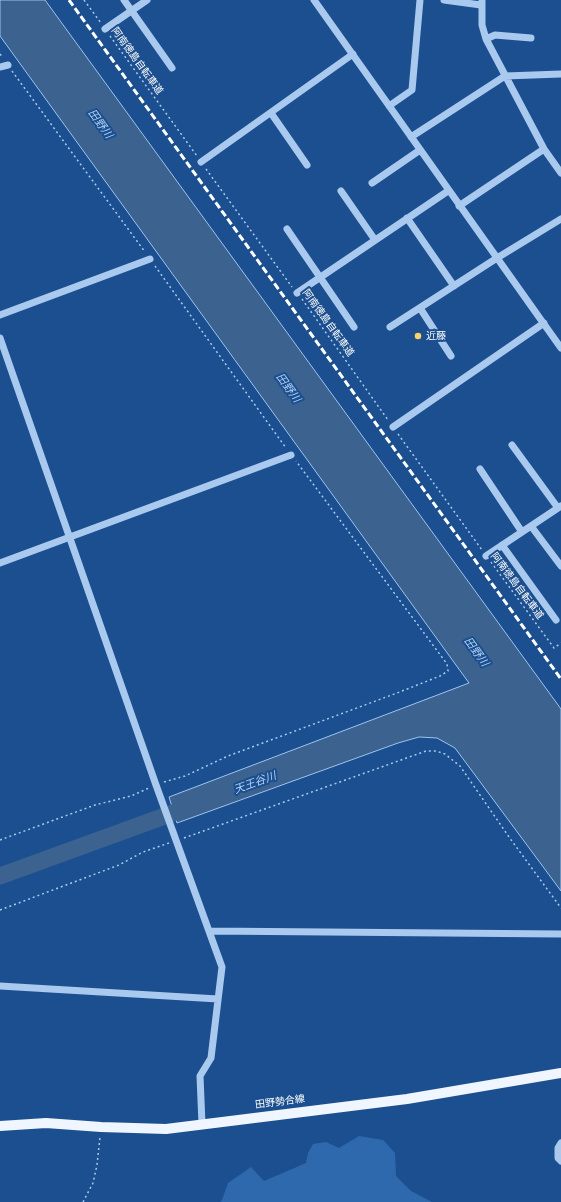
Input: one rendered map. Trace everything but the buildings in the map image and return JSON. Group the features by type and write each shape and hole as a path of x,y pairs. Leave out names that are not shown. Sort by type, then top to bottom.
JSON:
{"main road":[{"name":"田野勢合線","path":"0,1126 46,1123 101,1127 166,1129 407,1099 561,1073"}],"street":[{"path":"124,0 172,68"},
{"path":"105,29 147,0"},
{"path":"389,106 412,90 420,0"},
{"path":"444,0 482,2 482,25 486,39 544,149 558,163 561,173"},
{"path":"316,1 459,206 561,348"},
{"path":"486,39 494,35 531,38"},
{"path":"201,162 353,54"},
{"path":"0,67 8,65"},
{"path":"411,137 505,76 561,74"},
{"path":"271,113 307,165"},
{"path":"459,206 544,149"},
{"path":"372,183 420,150"},
{"path":"297,293 448,190"},
{"path":"341,191 375,240"},
{"path":"407,218 454,286"},
{"path":"390,327 497,258 561,219"},
{"path":"287,229 354,327"},
{"path":"0,315 150,259"},
{"path":"420,308 451,356"},
{"path":"393,427 544,323"},
{"path":"0,338 157,787 222,967 211,1058 200,1076 202,1124"},
{"path":"486,556 560,507 512,445"},
{"path":"0,563 291,455"},
{"path":"480,469 522,532"},
{"path":"531,526 561,566"},
{"path":"502,545 556,620"},
{"path":"209,931 561,934"},
{"path":"0,986 218,999"},
{"path":"561,1143 558,1148 558,1158 561,1161"}],"path":[{"name":"阿南徳島自転車道","path":"84,0 297,293 438,492 554,648 561,643"},
{"path":"0,54 291,455 447,664 448,671 440,676 397,693 228,756 157,787 131,796 96,805 0,840"},
{"path":"0,910 119,865 143,852 175,838 426,751 436,751 445,754 460,766 509,837 561,908"},
{"path":"83,1202 93,1183 98,1165 101,1127"}],"shaded area":[{"path":"359,1136 383,1140 395,1153 396,1176 411,1191 432,1202 220,1202 228,1183 251,1167 264,1181 306,1163 308,1153 313,1144 326,1142 339,1148"}],"water":[{"name":"田野川","path":"0,0 45,0 561,709 561,891 455,748 437,738 419,737 398,743 177,823 169,797 469,683 0,36"}],"waterway":[{"name":"天王谷川","path":"0,876 195,805"}],"railway":[{"path":"69,0 561,679"}],"place":[{"name":"近藤","path":"418,336"}]}
